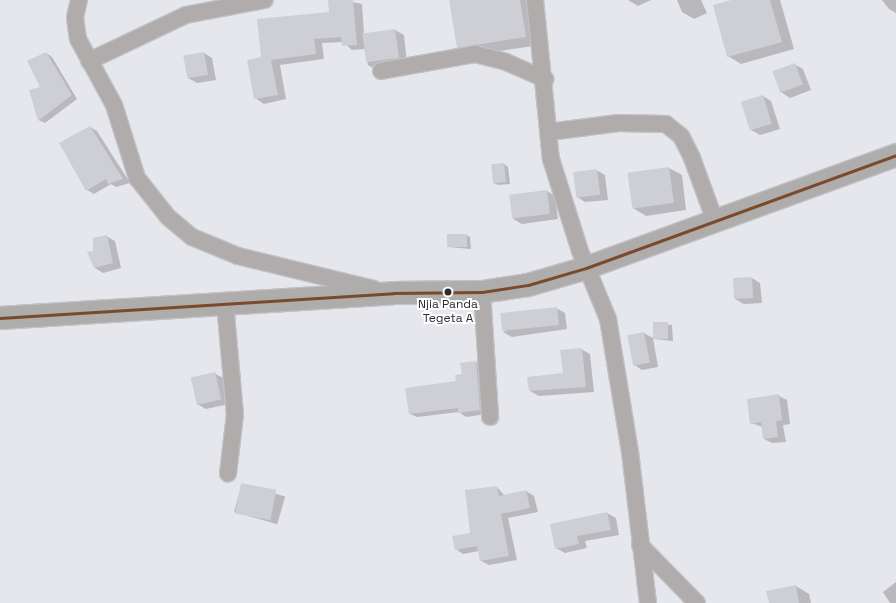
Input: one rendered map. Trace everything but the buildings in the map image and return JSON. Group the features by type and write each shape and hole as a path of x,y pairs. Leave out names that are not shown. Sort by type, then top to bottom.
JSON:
{"main road":[{"path":"0,318 393,293 482,292 528,285 586,268 896,155"}],"street":[{"path":"79,0 76,31 89,62 114,106 137,178 183,231 238,256 393,293"},
{"path":"89,62 186,15 265,0"},
{"path":"535,0 545,79 551,159 586,268 601,297 611,335 630,452 648,603"},
{"path":"381,71 474,54 506,62 545,79"},
{"path":"549,132 618,123 666,124 681,136 692,158 715,221"},
{"path":"482,292 490,417"},
{"path":"225,303 235,414 228,474"},
{"path":"640,545 697,603"}],"transit line":[{"path":"0,318 393,293 482,292 528,285 586,268 896,155"}],"place":[{"name":"Njia Panda Tegeta A","path":"448,292"}]}
